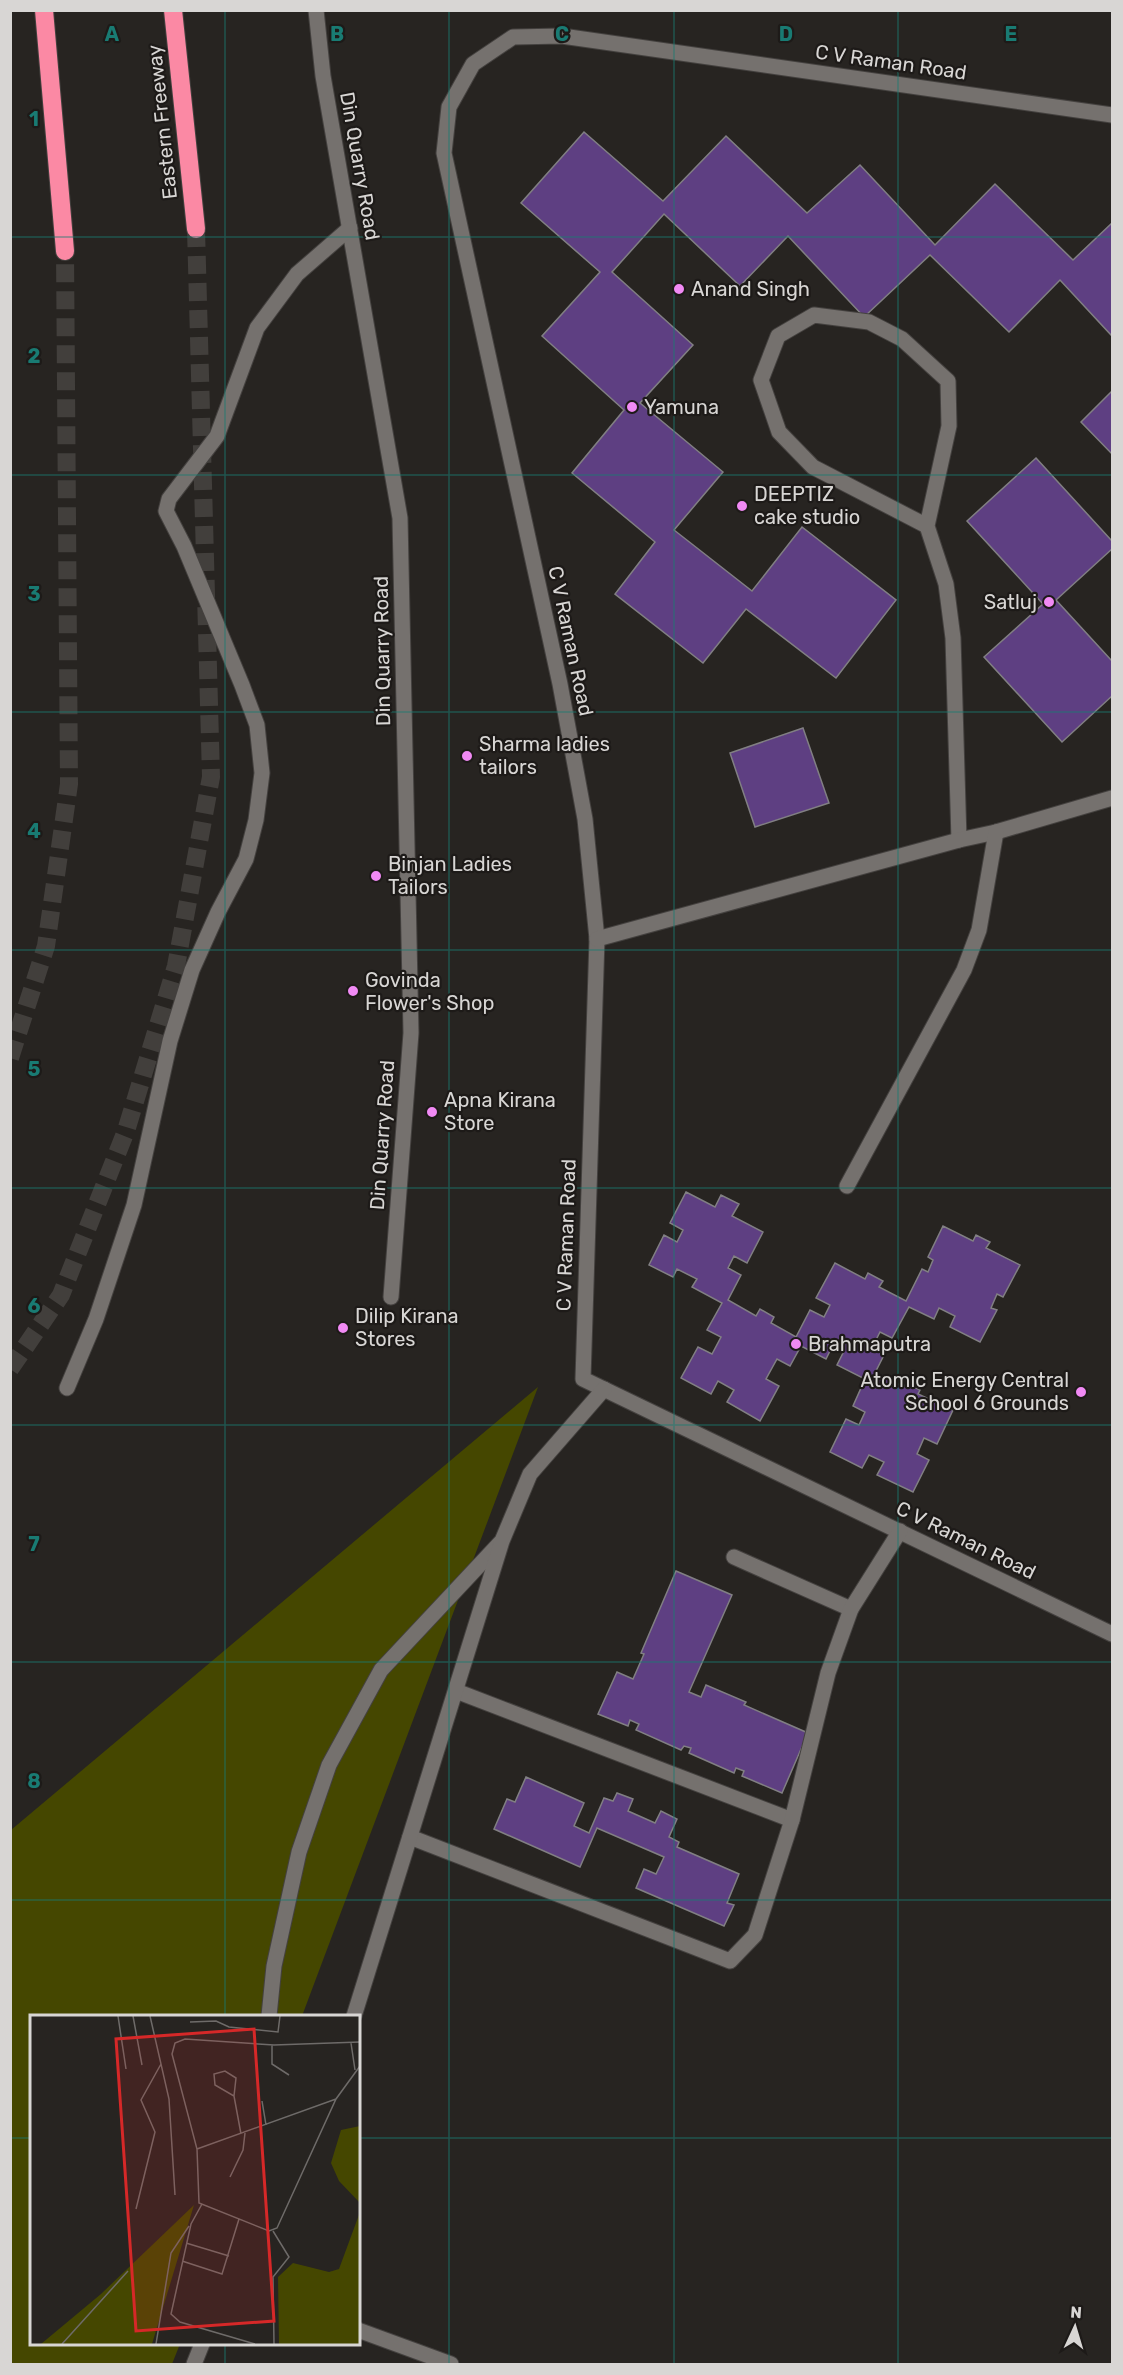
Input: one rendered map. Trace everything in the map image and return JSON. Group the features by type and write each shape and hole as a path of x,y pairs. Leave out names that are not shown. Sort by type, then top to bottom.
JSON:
{"highway":[{"path":"44,10 65,251"},
{"name":"Eastern Freeway","path":"173,10 196,230"}],"street":[{"name":"Din Quarry Road","path":"316,10 323,76 400,518 411,1033 391,1297"},
{"name":"C V Raman Road","path":"1113,115 562,36 513,38 473,64 449,107 444,153 560,684 585,819 597,939 584,1378 1113,1634"},
{"path":"67,1388 96,1319 134,1205 170,1041 192,970 218,912 246,859 256,820 262,773 257,725 184,546 166,511 169,500 217,436 258,328 297,274 350,228"},
{"path":"927,526 813,467 779,432 761,380 778,336 814,315 869,322 902,339 948,381 949,426 927,526 946,584 953,638 959,840"},
{"path":"597,939 959,840 996,832 1113,798"},
{"path":"847,1186 964,970 979,930 996,832"},
{"path":"354,2015 502,1541 530,1474 604,1389"},
{"path":"410,1837 730,1961 755,1935 792,1820 828,1673 851,1609 900,1531"},
{"path":"269,2015 274,1965 299,1852 329,1765 381,1670 502,1541"},
{"path":"734,1557 851,1609"},
{"path":"456,1691 792,1820"},
{"path":"360,2331 451,2364"},
{"path":"194,2364 201,2345"}],"shaded area":[{"path":"538,1387 302,2015 30,2015 30,2345 180,2345 172,2364 11,2364 11,1830"}],"building":[{"name":"Yamuna","path":"584,132 663,201 726,136 807,213 860,165 935,245 995,184 1073,260 1112,223 1112,336 1060,280 1009,332 930,255 864,317 788,236 740,286 664,214 612,272 693,345 640,403 723,472 674,530 752,591 802,527 896,600 836,678 746,609 703,663 615,594 655,542 572,473 624,410 542,336 600,272 521,203"},
{"path":"1112,391 1112,454 1081,422"},
{"name":"Satluj","path":"1036,458 1112,541 1112,549 1056,600 1112,661 1112,696 1062,742 984,657 1043,604 967,521"},
{"path":"803,728 829,803 755,827 730,753"},
{"name":"Brahmaputra","path":"686,1192 715,1207 721,1195 739,1204 732,1216 763,1232 747,1263 734,1256 728,1268 741,1275 728,1300 756,1316 760,1309 774,1317 771,1323 796,1337 810,1310 824,1317 830,1305 816,1298 835,1263 865,1279 868,1273 883,1281 879,1287 906,1301 922,1269 928,1272 933,1260 928,1257 943,1226 973,1241 976,1235 990,1242 986,1248 1020,1265 1003,1297 997,1294 991,1308 997,1310 980,1342 950,1327 955,1316 939,1308 934,1319 909,1307 892,1338 880,1332 873,1346 885,1353 875,1373 904,1387 906,1383 920,1390 918,1394 953,1410 937,1444 924,1438 917,1454 929,1460 913,1492 877,1475 884,1462 869,1455 862,1468 830,1452 846,1419 859,1425 865,1412 853,1406 865,1379 837,1365 844,1351 833,1345 826,1359 801,1346 790,1366 777,1359 766,1379 779,1386 760,1421 727,1402 734,1390 718,1381 711,1394 681,1378 698,1347 712,1354 721,1337 707,1330 722,1303 692,1287 697,1279 677,1269 673,1277 649,1265 664,1235 677,1242 683,1230 670,1223"},
{"path":"676,1571 732,1595 689,1692 701,1697 706,1685 746,1702 744,1705 808,1733 782,1793 742,1776 744,1771 736,1768 734,1773 689,1753 691,1748 684,1746 681,1750 636,1730 639,1724 630,1720 628,1726 598,1714 617,1672 633,1679 644,1654 641,1653"},
{"path":"526,1777 584,1803 574,1826 589,1833 604,1798 613,1801 617,1793 633,1799 628,1811 655,1823 661,1811 677,1819 669,1837 679,1842 677,1847 739,1874 727,1903 734,1905 724,1926 636,1888 644,1869 656,1874 664,1857 597,1828 580,1867 494,1829 507,1799 515,1802"}],"tunnel":[{"path":"10,1369 61,1295 126,1131 176,966 211,777 196,229"},
{"path":"10,1058 46,946 69,784 65,251"}],"place":[{"name":"Anand Singh","path":"679,289"},
{"name":"Yamuna","path":"632,407"},
{"name":"DEEPTIZ cake studio","path":"742,506"},
{"name":"Satluj","path":"1049,602"},
{"name":"Sharma ladies tailors","path":"467,756"},
{"name":"Binjan Ladies Tailors","path":"376,876"},
{"name":"Govinda Flower's Shop","path":"353,991"},
{"name":"Apna Kirana Store","path":"432,1112"},
{"name":"Dilip Kirana Stores","path":"343,1328"},
{"name":"Brahmaputra","path":"796,1344"},
{"name":"Atomic Energy Central School 6 Grounds","path":"1081,1392"}]}
